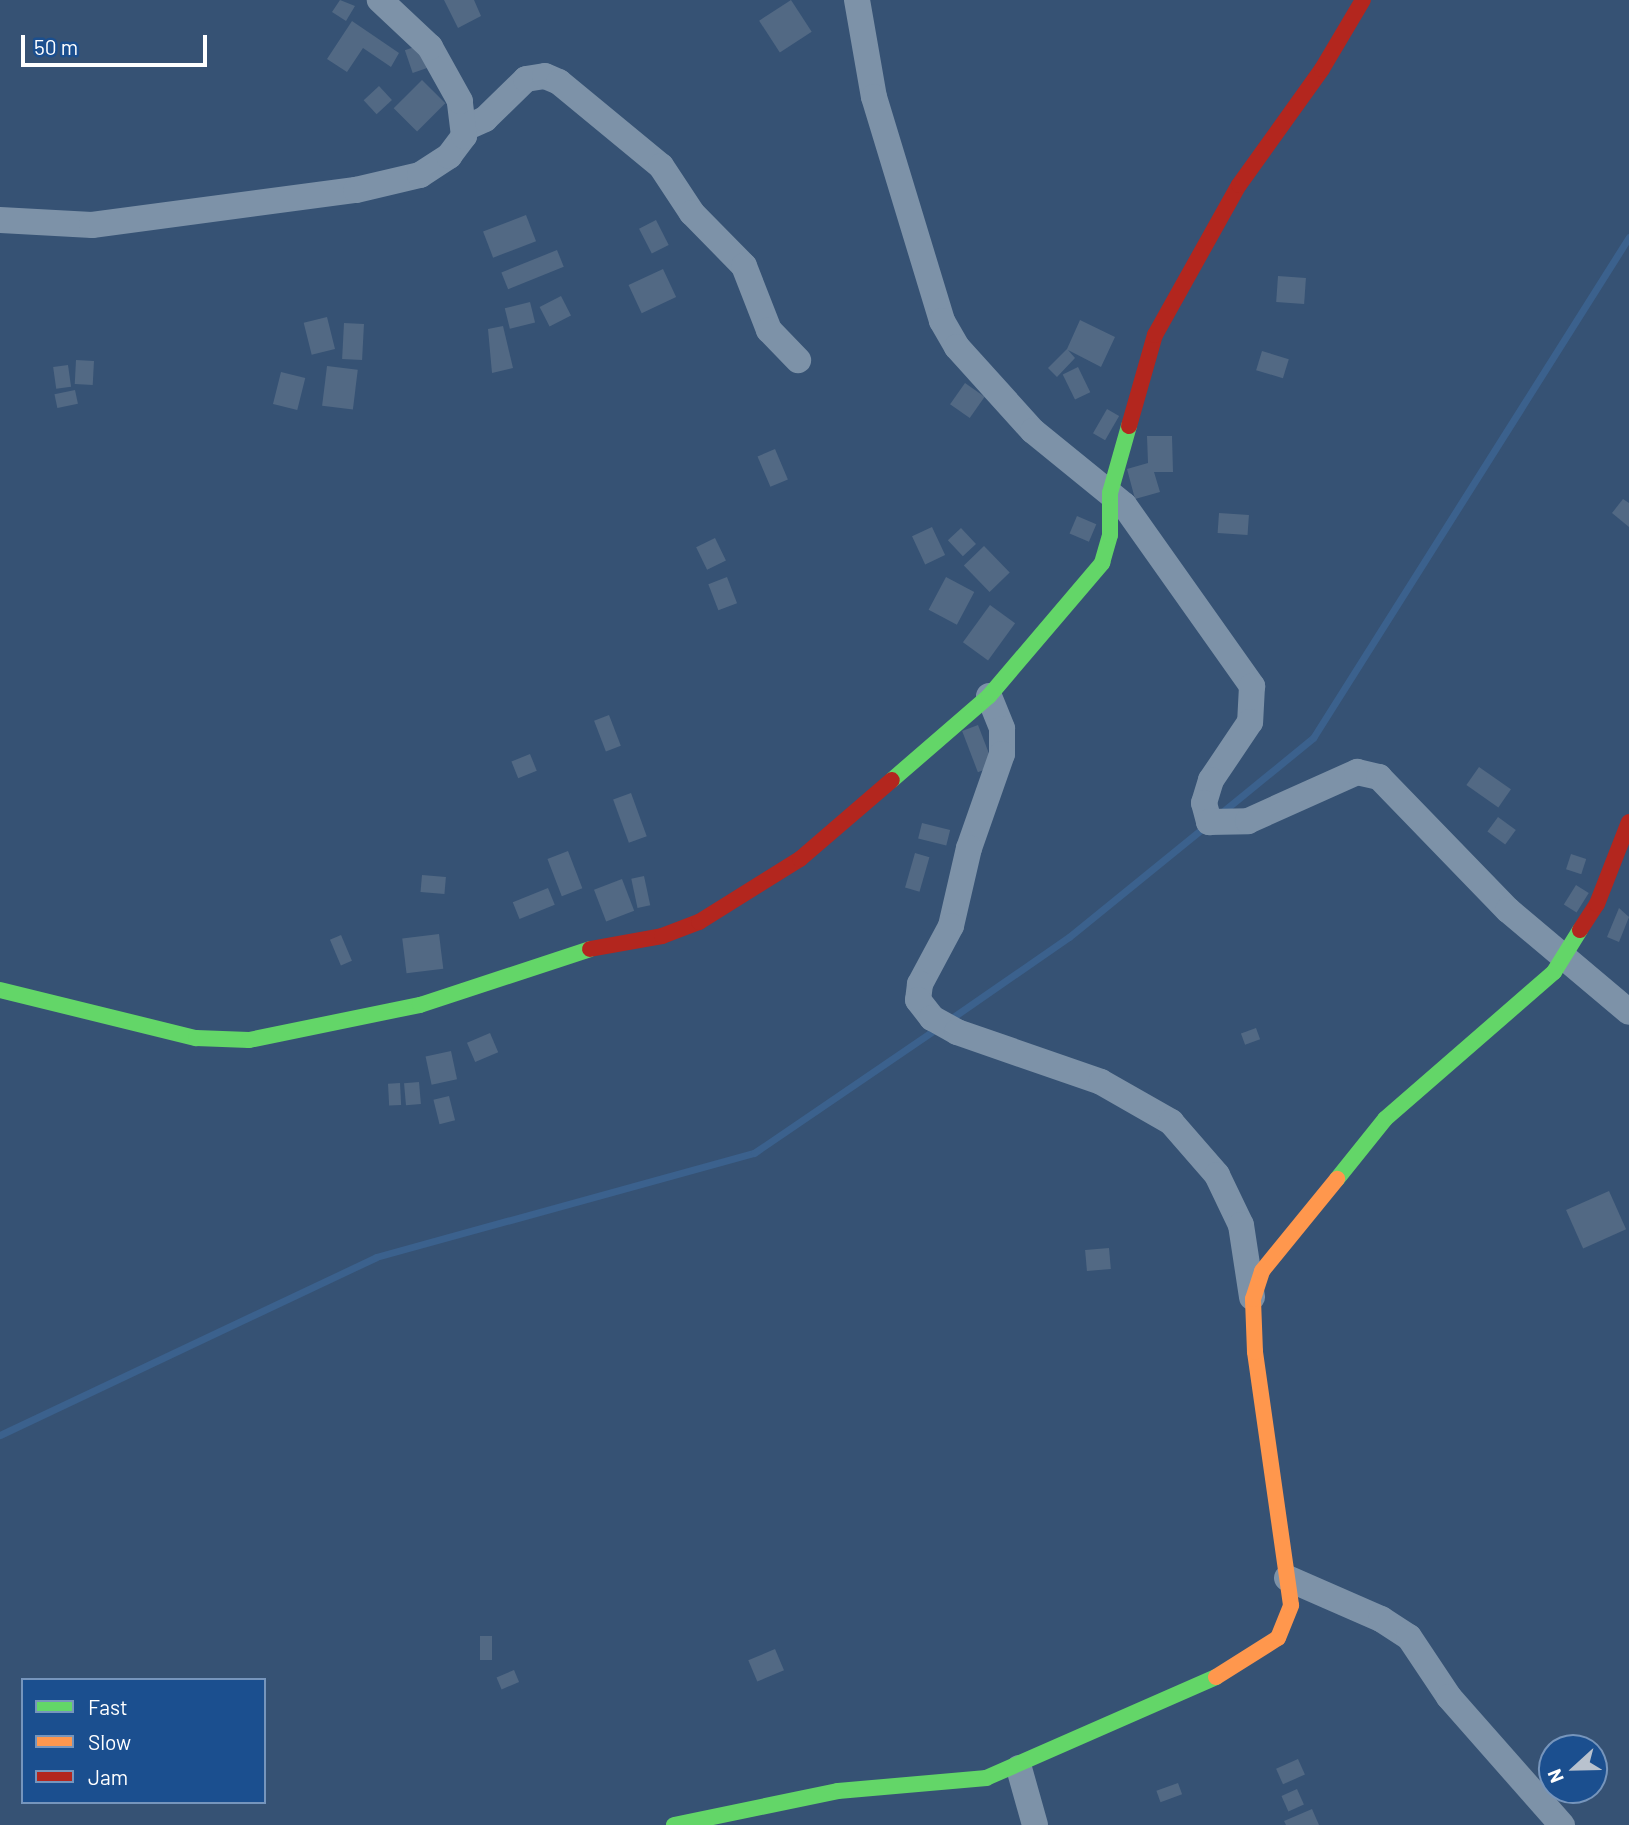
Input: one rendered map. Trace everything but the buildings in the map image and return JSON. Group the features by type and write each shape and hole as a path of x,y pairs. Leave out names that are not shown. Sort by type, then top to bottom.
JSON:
{"street":[{"path":"0,220 92,225 383,185 420,175 442,162 458,147 465,128 446,74 413,10 380,0"},
{"path":"857,0 874,97 942,321 957,347 1033,431 1110,493 1138,523 1252,686 1250,722 1210,780 1204,803 1209,822 1248,821 1366,772 1395,788 1455,860 1562,959 1629,1012"},
{"path":"0,990 196,1038 249,1040 421,1005 581,951 662,936 699,922 800,859 989,696 1102,563 1110,535 1110,493 1155,335 1239,185 1322,69 1363,0"},
{"path":"465,128 485,119 526,79 545,76 559,82 661,166 692,213 744,266 769,330 798,359"},
{"path":"674,1825 838,1791 986,1778 1019,1768 1079,1744 1262,1651 1286,1624 1291,1605 1253,1299 1236,1215 1205,1158 1171,1122 1101,1082 957,1032 932,1018 918,1000 920,984 951,926 974,832 1001,761 1002,729 989,696"},
{"path":"1253,1299 1271,1254 1385,1119 1539,987 1562,959 1597,904 1629,822"},
{"path":"1287,1578 1381,1619 1409,1637 1449,1697 1562,1825"},
{"path":"1019,1768 1035,1825"}],"waterway":[{"path":"1221,813 1313,738 1629,237"},
{"path":"949,1020 1069,937 1207,825"},
{"path":"0,1435 376,1257 754,1153 939,1027"}],"traffic: fast":[{"path":"892,780 989,696 1102,563 1110,535 1110,493 1129,426"},
{"path":"1337,1179 1385,1119 1554,972 1580,930"},
{"path":"0,990 196,1038 249,1040 420,1005 590,949"},
{"path":"674,1825 838,1791 986,1778 1216,1677"}],"traffic: slow":[{"path":"1216,1677 1278,1638 1291,1605 1255,1352 1253,1299 1262,1271 1337,1179"}],"traffic: jam":[{"path":"1129,426 1155,335 1239,185 1322,69 1363,0"},
{"path":"590,949 662,936 699,922 800,859 892,780"},
{"path":"1580,930 1597,904 1629,822"}]}
